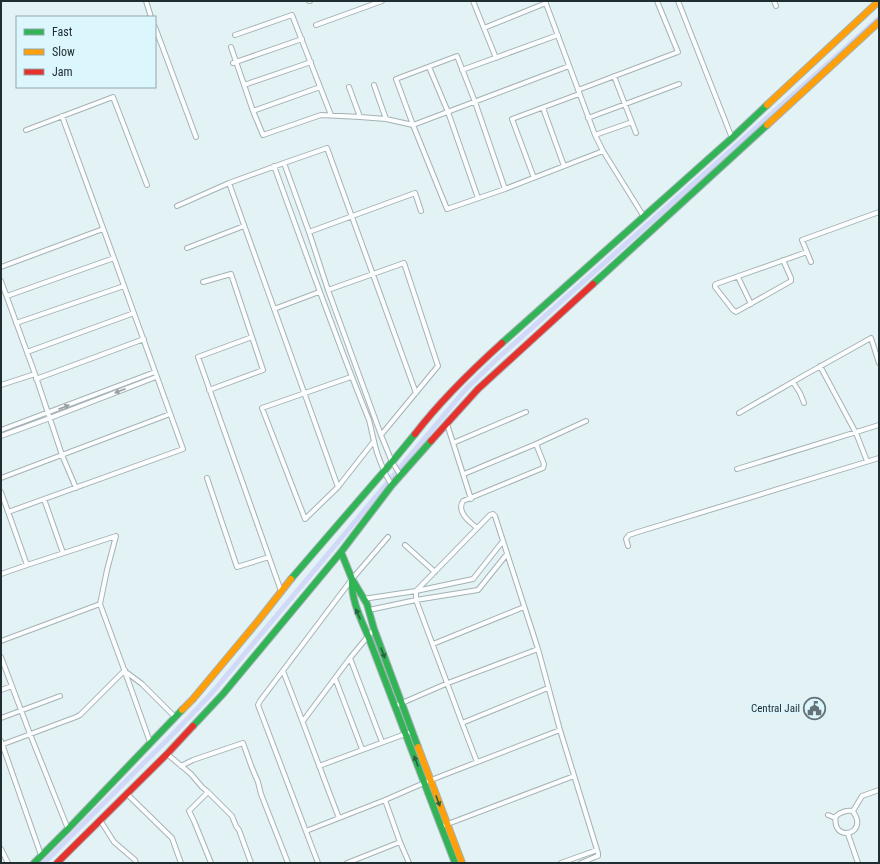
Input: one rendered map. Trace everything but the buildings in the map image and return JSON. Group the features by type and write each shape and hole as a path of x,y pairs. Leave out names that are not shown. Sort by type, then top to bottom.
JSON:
{"street":[{"path":"146,1 151,16"},
{"path":"316,25 382,1"},
{"path":"473,1 496,58"},
{"path":"534,178 512,119 543,108 614,76 678,52 657,1"},
{"path":"678,1 732,138"},
{"path":"774,1 776,6"},
{"path":"34,863 202,688 281,591 385,473 423,423 451,391 473,369 732,138 879,1"},
{"path":"484,28 546,2 595,136 644,217"},
{"path":"235,36 292,15 331,115"},
{"path":"57,863 167,754 223,694 341,552 391,484 478,389 879,22"},
{"path":"156,30 196,137"},
{"path":"462,70 558,35"},
{"path":"235,63 302,39"},
{"path":"231,47 235,63 263,135 321,115 360,117 413,125 569,66"},
{"path":"505,189 475,102 457,56 396,79 447,209 505,189 603,151"},
{"path":"244,85 311,62"},
{"path":"429,67 448,112 478,198"},
{"path":"614,76 636,133"},
{"path":"588,118 680,84"},
{"path":"374,85 386,120"},
{"path":"253,111 320,87"},
{"path":"349,87 360,117"},
{"path":"26,130 113,97 147,185"},
{"path":"543,108 564,166"},
{"path":"8,512 183,449 62,116"},
{"path":"595,136 632,122"},
{"path":"177,206 229,183 327,148 416,393"},
{"path":"284,163 328,290 381,435 400,475"},
{"path":"274,166 319,292 351,377 370,422 374,441 385,473 391,484"},
{"path":"229,183 338,487"},
{"path":"309,232 415,193 421,211"},
{"path":"811,262 802,240 879,212"},
{"path":"187,248 244,226"},
{"path":"1,267 103,229"},
{"path":"783,260 791,281 738,312 734,312 715,287 716,284 783,260 807,252"},
{"path":"7,296 114,258"},
{"path":"328,290 404,263 438,366 381,435"},
{"path":"203,282 231,274 263,370 209,390"},
{"path":"738,276 751,304"},
{"path":"1,281 62,455 76,488"},
{"path":"16,323 124,286"},
{"path":"274,309 319,292"},
{"path":"27,352 134,313"},
{"path":"252,337 198,357 281,591"},
{"path":"739,413 871,338 879,364"},
{"path":"1,385 35,376 144,339"},
{"path":"820,366 856,433 867,461"},
{"path":"1,430 156,374"},
{"path":"1,436 50,418 156,374"},
{"path":"351,377 262,408 305,519 338,487 374,441"},
{"path":"793,382 804,403"},
{"path":"453,443 526,412"},
{"path":"1,478 170,414"},
{"path":"464,474 586,421"},
{"path":"447,424 471,499"},
{"path":"737,469 879,426"},
{"path":"477,528 461,511 461,504 463,501 471,499 543,468 544,464 536,444"},
{"path":"628,546 626,540 629,535 879,458"},
{"path":"207,478 237,567 269,557"},
{"path":"1,492 27,565"},
{"path":"44,499 63,553"},
{"path":"478,762 462,724 416,600 416,591 477,528 490,515 493,514 495,516 538,649 560,730 597,850 598,856 581,863"},
{"path":"1,574 116,536 100,604 150,742"},
{"path":"318,863 258,706 260,701 352,579 388,537"},
{"path":"363,599 416,591 474,579 503,541"},
{"path":"405,545 435,572"},
{"path":"341,552 352,579 369,610 398,704"},
{"path":"369,610 416,600 478,590 507,554"},
{"path":"352,579 352,593 356,609 409,732 444,826 455,863"},
{"path":"1,641 100,604"},
{"path":"433,644 524,607"},
{"path":"303,721 350,658 374,629"},
{"path":"398,704 538,649"},
{"path":"1,657 3,670 12,686 68,829"},
{"path":"350,658 382,742"},
{"path":"125,671 142,684 175,716"},
{"path":"41,855 1,743 30,734 80,715 125,671"},
{"path":"283,671 339,818"},
{"path":"335,678 362,749"},
{"path":"1,690 12,686"},
{"path":"462,724 548,688"},
{"path":"1,718 60,696"},
{"path":"306,831 385,800 428,781 560,730"},
{"path":"319,766 409,732"},
{"path":"181,766 193,760 243,743 288,863"},
{"path":"167,754 191,774 202,787 232,816 239,830 251,863"},
{"path":"444,826 574,776"},
{"path":"853,811 862,796 879,790"},
{"path":"208,792 189,811 211,863"},
{"path":"127,794 172,838 181,863"},
{"path":"385,800 409,863"},
{"path":"835,818 839,814 850,810 853,811"},
{"path":"835,818 836,827 838,830 842,833 848,834 856,828 858,821 853,811"},
{"path":"828,815 835,818"},
{"path":"100,820 114,842 135,860 136,863"},
{"path":"444,826 462,863"},
{"path":"848,834 858,863"},
{"path":"346,863 400,842"},
{"path":"1,849 8,863"},
{"path":"561,863 597,850"}],"waterway":[{"path":"44,863 211,694 465,390 498,358 879,18"}],"traffic: fast":[{"path":"502,343 767,105"},
{"path":"593,284 767,125"},
{"path":"291,579 415,434"},
{"path":"193,726 223,694 341,552 392,485 431,441"},
{"path":"341,552 352,579 367,604 374,629 418,747"},
{"path":"352,579 353,594 357,608 455,863"},
{"path":"34,863 182,710"}],"traffic: slow":[{"path":"767,105 879,1"},
{"path":"767,125 879,22"},
{"path":"182,710 193,699 258,621 291,579"},
{"path":"418,747 462,863"}],"traffic: jam":[{"path":"431,441 478,389 593,284"},
{"path":"415,434 435,409 502,343"},
{"path":"57,863 167,754 193,726"}],"place":[{"name":"Central Jail","path":"815,708"}]}
